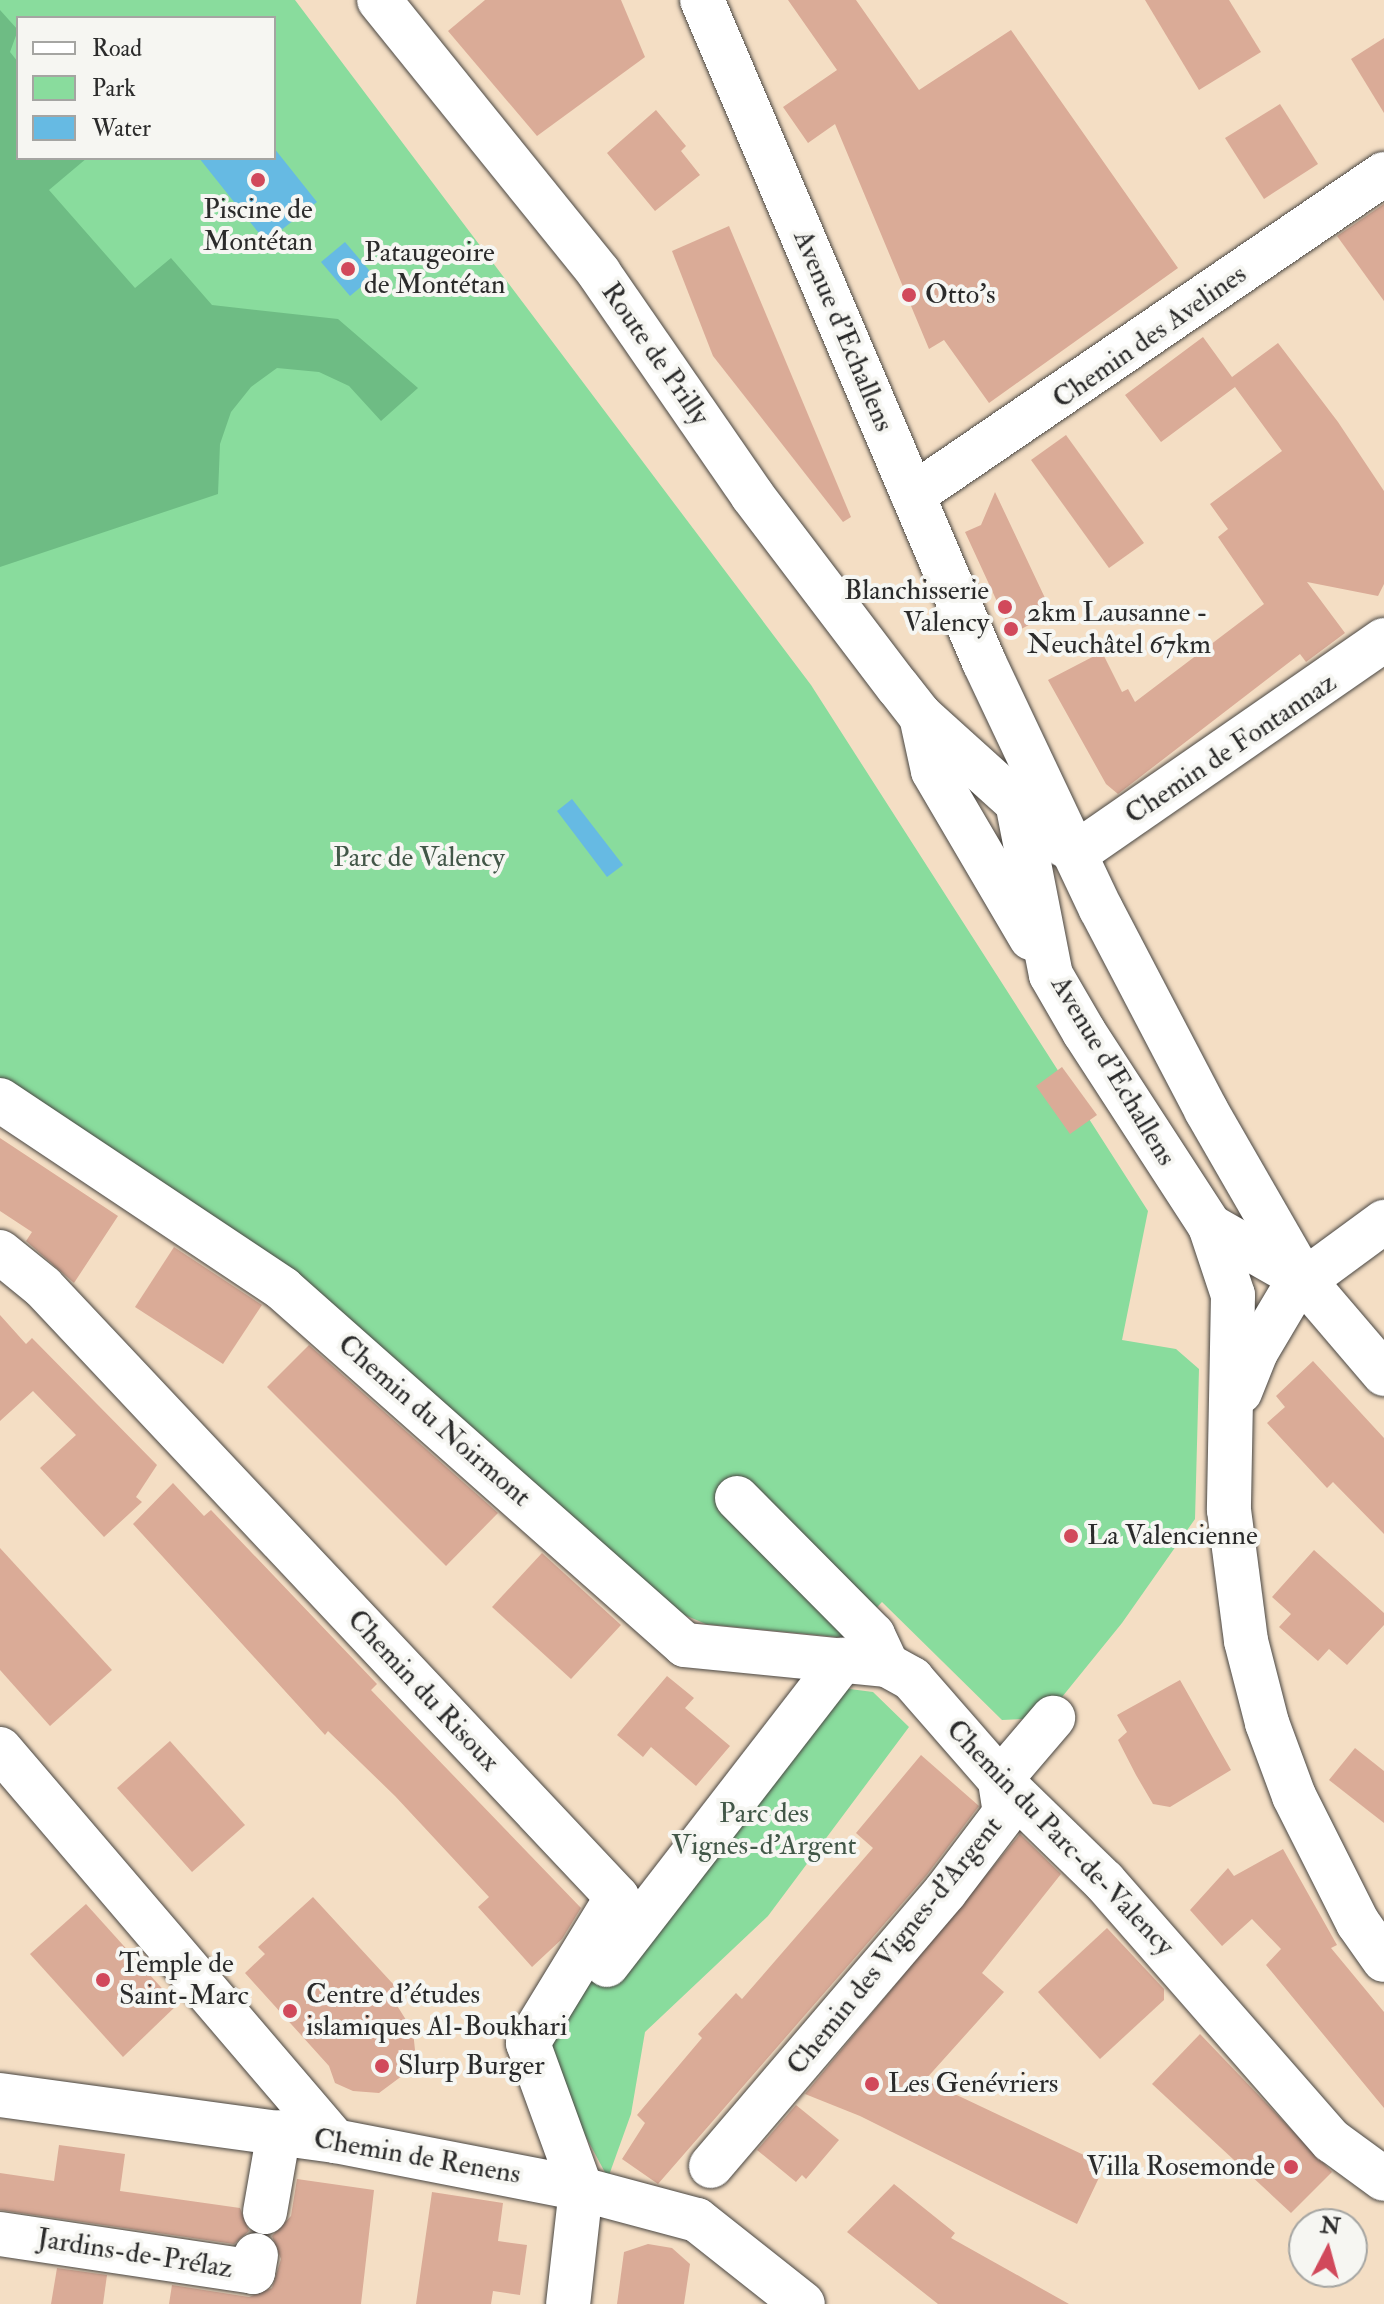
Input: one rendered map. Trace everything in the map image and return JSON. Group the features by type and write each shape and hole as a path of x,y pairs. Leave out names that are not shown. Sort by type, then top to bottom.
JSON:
{"street":[{"name":"Route de Prilly","path":"379,0 599,273 752,495 921,716 1075,854"},
{"name":"Avenue d'Echallens","path":"702,0 984,662 1075,854 1206,1110 1303,1279 1384,1374"},
{"name":"Chemin des Avelines","path":"913,495 1384,174"},
{"name":"Chemin de Fontannaz","path":"1075,854 1384,640"},
{"name":"Avenue d'Echallens","path":"984,662 1018,806 1051,975 1210,1226 1303,1279"},
{"name":"Route de Prilly","path":"921,716 933,771 1051,975"},
{"name":"Chemin du Noirmont","path":"0,1100 283,1289 685,1645 887,1665"},
{"path":"1234,1417 1256,1352 1303,1279 1384,1222"},
{"path":"1210,1226 1233,1295 1234,1417 1229,1461 1233,1553 1267,1723 1320,1851 1384,1960"},
{"name":"Chemin du Risoux","path":"0,1252 43,1287 617,1897 528,2043 581,2189"},
{"name":"Chemin du Parc-de-Valency","path":"737,1498 873,1635 887,1665 912,1679 1000,1780 1104,1881 1332,2141 1384,2179"},
{"path":"539,2077 636,1923 843,1660"},
{"name":"Chemin des Vignes-d'Argent","path":"711,2166 863,1993 1005,1813 1000,1780 1053,1718"},
{"path":"0,1749 335,2141"},
{"name":"Chemin de Renens","path":"0,2095 335,2141 581,2189 697,2220 803,2304"},
{"path":"265,2212 279,2132"},
{"path":"568,2304 581,2189"},
{"name":"Jardins-de-Prélaz","path":"0,2234 253,2272 256,2255"}],"green space":[{"name":"Parc de Valency","path":"0,0 295,0 811,685 1148,1211 1122,1340 1176,1349 1199,1369 1195,1519 1122,1623 1045,1718 1002,1720 882,1602 848,1638 706,1624 670,1609 0,1080"},
{"path":"0,10 16,28 10,52 16,60 16,160 85,160 49,190 135,288 171,258 212,305 338,319 418,388 381,421 349,386 319,372 277,368 251,387 231,412 220,444 218,494 0,567"},
{"name":"Parc des Vignes-d'Argent","path":"811,1684 873,1692 909,1727 768,1916 645,2032 631,2114 608,2178 542,2055 590,1974"}],"water":[{"name":"Piscine de Montétan","path":"276,151 317,202 266,242 201,160 276,160"},
{"name":"Pataugeoire de Montétan","path":"345,242 374,276 350,296 321,262"},
{"path":"572,799 623,865 607,877 557,811"}],"building":[{"path":"485,0 621,0 645,57 537,136 448,31"},
{"path":"788,0 856,0 919,90 1011,30 1178,268 989,403 944,340 929,349 835,124 808,143 783,107 837,70"},
{"path":"1145,0 1229,0 1261,52 1199,90"},
{"path":"1384,38 1384,113 1351,59"},
{"path":"1280,104 1318,164 1264,199 1225,138"},
{"path":"656,110 686,146 681,151 700,175 655,211 607,153"},
{"path":"1384,204 1384,301 1337,236"},
{"path":"729,226 851,517 843,522 713,356 672,251"},
{"path":"1203,337 1232,377 1278,343 1338,422 1384,491 1384,584 1378,596 1307,582 1345,633 1306,662 1300,654 1118,794 1106,784 1048,680 1102,652 1122,692 1128,689 1135,702 1264,604 1218,537 1228,529 1210,504 1282,451 1235,387 1161,442 1125,395"},
{"path":"1066,435 1144,543 1109,568 1031,460"},
{"path":"995,492 1045,598 1042,618 1012,634 965,532 981,525"},
{"path":"1062,1067 1097,1115 1070,1134 1036,1086"},
{"path":"0,1138 118,1216 74,1283 26,1241 32,1232 0,1211"},
{"path":"174,1247 262,1305 223,1364 135,1307"},
{"path":"0,1315 26,1344 32,1338 157,1465 136,1497 142,1502 104,1537 40,1468 76,1435 33,1391 0,1421"},
{"path":"309,1345 498,1513 446,1566 267,1387"},
{"path":"1313,1361 1384,1438 1384,1534 1333,1482 1327,1488 1267,1423 1285,1407 1276,1396"},
{"path":"173,1483 204,1516 211,1510 377,1684 371,1690 581,1908 562,1939 532,1967 478,1907 489,1897 395,1796 328,1731 325,1735 133,1524"},
{"path":"0,1548 112,1670 50,1726 0,1670"},
{"path":"1314,1550 1384,1613 1384,1625 1347,1665 1329,1649 1318,1661 1279,1627 1291,1614 1272,1597"},
{"path":"542,1553 621,1625 571,1679 492,1607"},
{"path":"667,1676 694,1698 685,1708 730,1746 696,1786 651,1747 643,1757 617,1735"},
{"path":"1180,1680 1231,1770 1170,1807 1153,1804 1136,1775 1118,1740 1127,1732 1117,1715"},
{"path":"170,1741 245,1825 192,1872 117,1788"},
{"path":"1355,1748 1384,1771 1384,1823 1329,1780"},
{"path":"921,1755 979,1806 926,1876 658,2184 622,2159 645,2123 637,2115 702,2038 698,2034 736,1993 742,1999 873,1848 856,1833"},
{"path":"1020,1834 1061,1874 982,1973 1004,1992 925,2080 1105,2165 1077,2224 860,2116 805,2094"},
{"path":"1283,1849 1337,1945 1331,1948 1384,2012 1384,2108 1266,1965 1281,1949 1252,1919 1222,1946 1190,1910 1228,1868 1234,1876"},
{"path":"313,1897 405,1997 396,2004 413,2031 415,2050 410,2070 379,2093 353,2091 335,2083 329,2066 245,1973 265,1954 258,1947"},
{"name":"Temple de Saint-Marc","path":"86,1904 177,2005 123,2057 30,1954"},
{"path":"1107,1928 1164,1989 1164,2000 1100,2059 1038,1992"},
{"path":"1200,2034 1332,2172 1296,2208 1288,2210 1152,2084"},
{"path":"796,2105 839,2140 806,2179 802,2175 796,2182 757,2150"},
{"path":"59,2145 125,2154 120,2191 240,2208 249,2231 234,2244 0,2210 0,2173 54,2181"},
{"path":"297,2179 374,2190 361,2304 169,2304 172,2285 249,2297 272,2288 281,2259 272,2236 291,2216"},
{"path":"894,2184 955,2233 951,2238 1069,2304 938,2304 847,2232"},
{"path":"432,2192 503,2203 498,2241 527,2245 520,2295 493,2291 491,2304 416,2304"},
{"path":"648,2244 672,2248 690,2264 684,2304 617,2304 624,2252"},
{"path":"57,2268 107,2275 103,2304 51,2304"}],"place":[{"name":"Piscine de Montétan","path":"258,180"},
{"name":"Pataugeoire de Montétan","path":"348,269"},
{"name":"Otto's","path":"909,295"},
{"name":"Blanchisserie Valency","path":"1005,607"},
{"name":"2km Lausanne - Neuchâtel 67km","path":"1011,629"},
{"name":"La Valencienne","path":"1071,1536"},
{"name":"Temple de Saint-Marc","path":"103,1980"},
{"name":"Centre d'études islamiques Al-Boukhari","path":"290,2011"},
{"name":"Slurp Burger","path":"382,2066"},
{"name":"Les Genévriers","path":"872,2084"},
{"name":"Villa Rosemonde","path":"1291,2167"}]}
